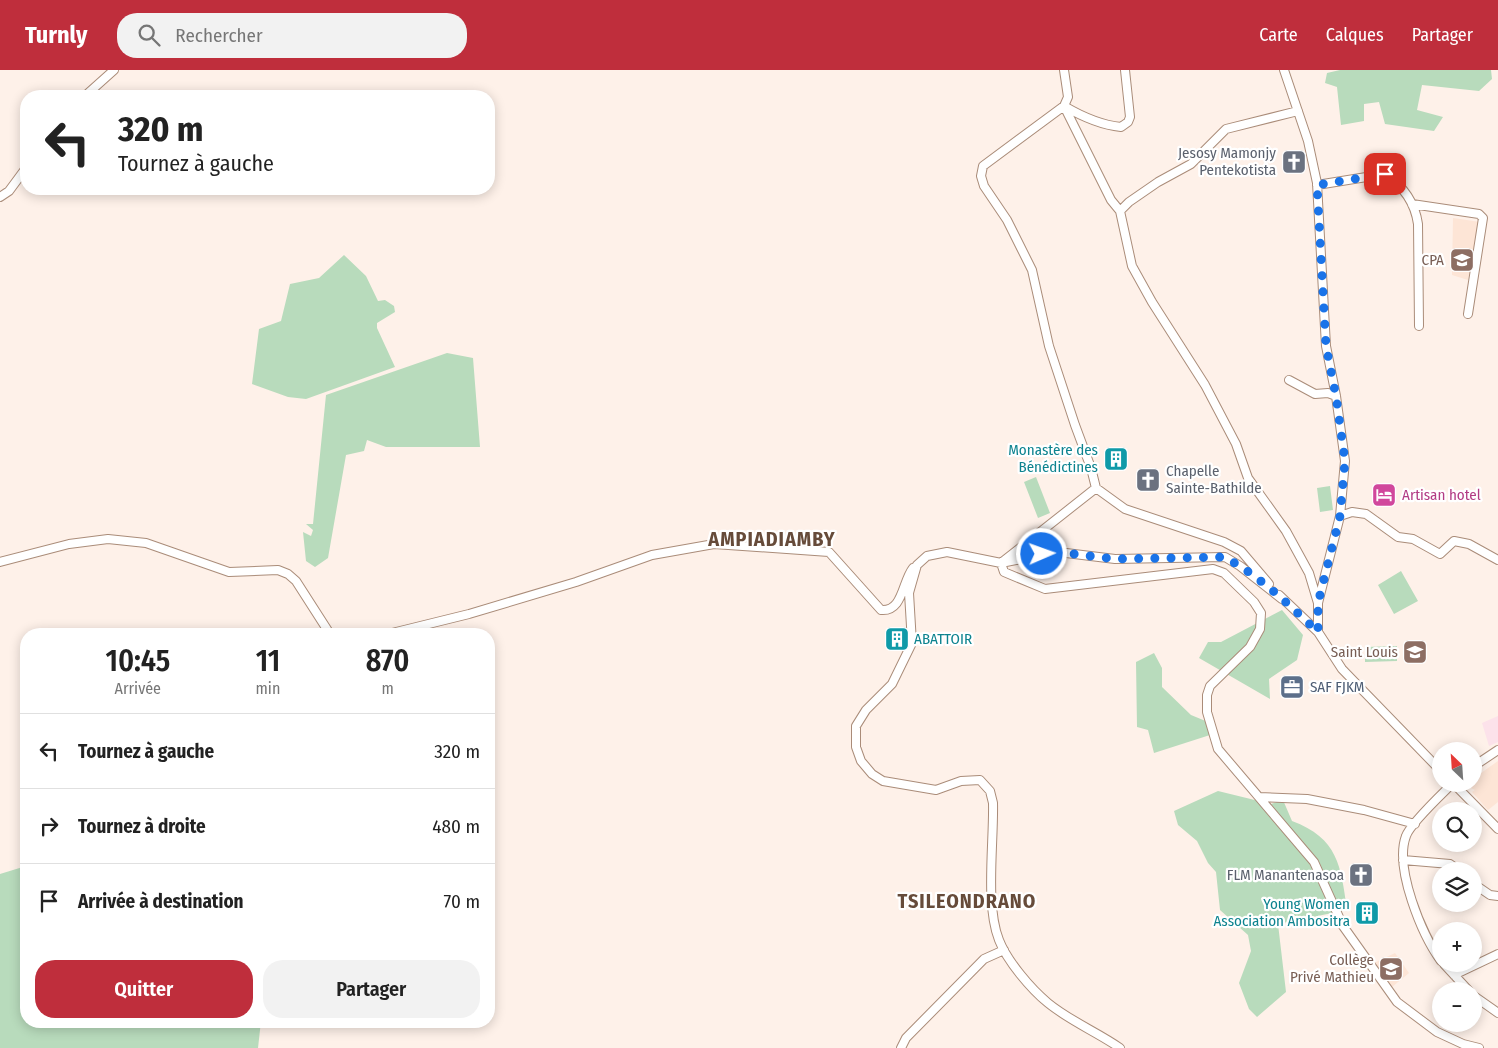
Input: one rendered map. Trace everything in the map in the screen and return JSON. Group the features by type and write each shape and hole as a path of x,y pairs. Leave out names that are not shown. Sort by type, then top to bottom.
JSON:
{"street":[{"path":"92,90 114,70"},
{"path":"1064,70 1068,97 1064,106 983,166 981,176 984,186 1007,220 1032,270 1049,346 1091,468 1096,488 1125,509 1224,542 1241,551 1282,599"},
{"path":"1064,106 1081,116 1111,126 1121,127 1128,122 1130,117 1125,70"},
{"path":"1284,70 1308,141 1317,185 1326,346 1336,396 1345,461 1340,516 1318,603 1318,632"},
{"path":"1064,106 1111,200 1120,211 1132,266 1152,302 1206,385 1236,444 1248,478 1286,531 1309,572 1318,603"},
{"path":"1120,211 1129,202 1158,182 1191,164 1226,129 1298,111"},
{"path":"1317,185 1385,174 1397,183 1416,209 1418,224 1419,326"},
{"path":"0,196 9,191 20,176"},
{"path":"1412,204 1478,214 1483,218 1468,314"},
{"path":"1289,380 1315,394 1336,396"},
{"path":"1000,563 1096,488"},
{"path":"1340,516 1352,512 1366,514 1398,537 1413,539 1440,554 1454,541 1469,544 1498,560"},
{"path":"0,562 69,544 108,539 146,543 229,572 278,570 288,574 296,581 326,628"},
{"path":"410,628 576,582 652,555 714,544 829,552 881,610 889,611 896,606 911,569 927,556 947,552 1000,563 1058,552 1115,559 1224,557 1240,566 1282,599 1318,632 1342,669 1432,762"},
{"path":"1000,563 1004,572 1045,588 1213,569 1224,573 1254,602 1261,613 1260,629 1250,647 1210,686 1207,696 1207,712 1218,749 1314,862 1347,934 1397,1002 1437,1032 1463,1044 1478,1048"},
{"path":"917,565 909,593 912,643 892,684 866,710 856,726 856,747 861,762 883,782 936,790 972,778 980,780 986,785 993,803 992,900 994,922 999,941 1036,992 1050,1005 1120,1048"},
{"path":"1482,761 1498,750"},
{"path":"1432,945 1424,932 1412,898 1403,860 1403,848 1406,834 1445,792"},
{"path":"1461,792 1498,829"},
{"path":"1259,797 1307,799 1364,810 1415,824"},
{"path":"1403,860 1432,862"},
{"path":"1482,890 1490,895 1498,896"},
{"path":"901,1048 906,1038 984,959 1004,950"},
{"path":"1454,975 1498,954"},
{"path":"1451,972 1461,982"},
{"path":"1482,1002 1498,1013"}],"shaded area":[{"name":"CPA","path":"1453,218 1480,222 1468,280 1452,275"},
{"path":"1498,716 1498,742 1489,746 1482,723"},
{"path":"1498,761 1498,802 1488,810 1472,792 1482,792 1482,772"},
{"name":"Collège Privé Mathieu","path":"1395,953 1409,973 1392,987 1372,964"}],"green space":[{"path":"1340,70 1491,70 1492,79 1479,91 1422,85 1417,110 1443,117 1434,131 1385,124 1379,102 1364,104 1364,121 1341,125 1337,87 1325,83 1327,73"},
{"path":"344,255 366,276 378,301 385,300 394,306 395,312 377,323 377,328 395,367 306,399 288,397 252,384 259,329 281,321 290,284 319,278"},
{"path":"447,353 473,358 480,447 386,447 367,440 364,451 346,455 328,558 315,567 306,561 303,532 311,536 313,530 306,524 313,524 326,395"},
{"path":"1036,477 1050,513 1038,518 1024,482"},
{"path":"1330,486 1333,510 1320,512 1317,488"},
{"path":"1401,571 1418,601 1394,614 1378,585"},
{"path":"1282,610 1303,635 1297,660 1269,679 1270,699 1199,658 1208,642 1221,642"},
{"path":"1397,646 1397,661 1365,662 1365,647"},
{"path":"1154,653 1162,668 1162,687 1191,715 1208,722 1210,735 1154,753 1148,730 1137,727 1136,662"},
{"path":"1218,791 1271,804 1283,800 1292,821 1319,836 1328,845 1339,867 1342,880 1347,910 1278,924 1286,992 1257,1017 1249,1009 1239,983 1251,951 1248,935 1220,910 1216,872 1208,863 1197,841 1178,825 1174,811"},
{"path":"20,868 20,1028 260,1028 258,1048 0,1048 0,874"}],"place":[{"name":"Jesosy Mamonjy Pentekotista","path":"1294,162"},
{"name":"CPA","path":"1462,260"},
{"name":"Monastère des Bénédictines","path":"1116,459"},
{"name":"Chapelle Sainte-Bathilde","path":"1148,480"},
{"name":"Artisan hotel","path":"1384,495"},
{"name":"ABATTOIR","path":"897,639"},
{"name":"Saint Louis","path":"1415,652"},
{"name":"SAF FJKM","path":"1292,687"},
{"name":"FLM Manantenasoa","path":"1361,875"},
{"name":"Young Women Association Ambositra","path":"1367,913"},
{"name":"Collège Privé Mathieu","path":"1391,969"}],"district":[{"name":"AMPIADIAMBY","path":"772,539"},
{"name":"TSILEONDRANO","path":"967,901"}],"route":[{"path":"1042,554 1058,552 1115,559 1224,557 1240,566 1272,591 1318,632 1318,603 1340,516 1345,461 1336,396 1326,346 1317,185 1385,174"}]}
